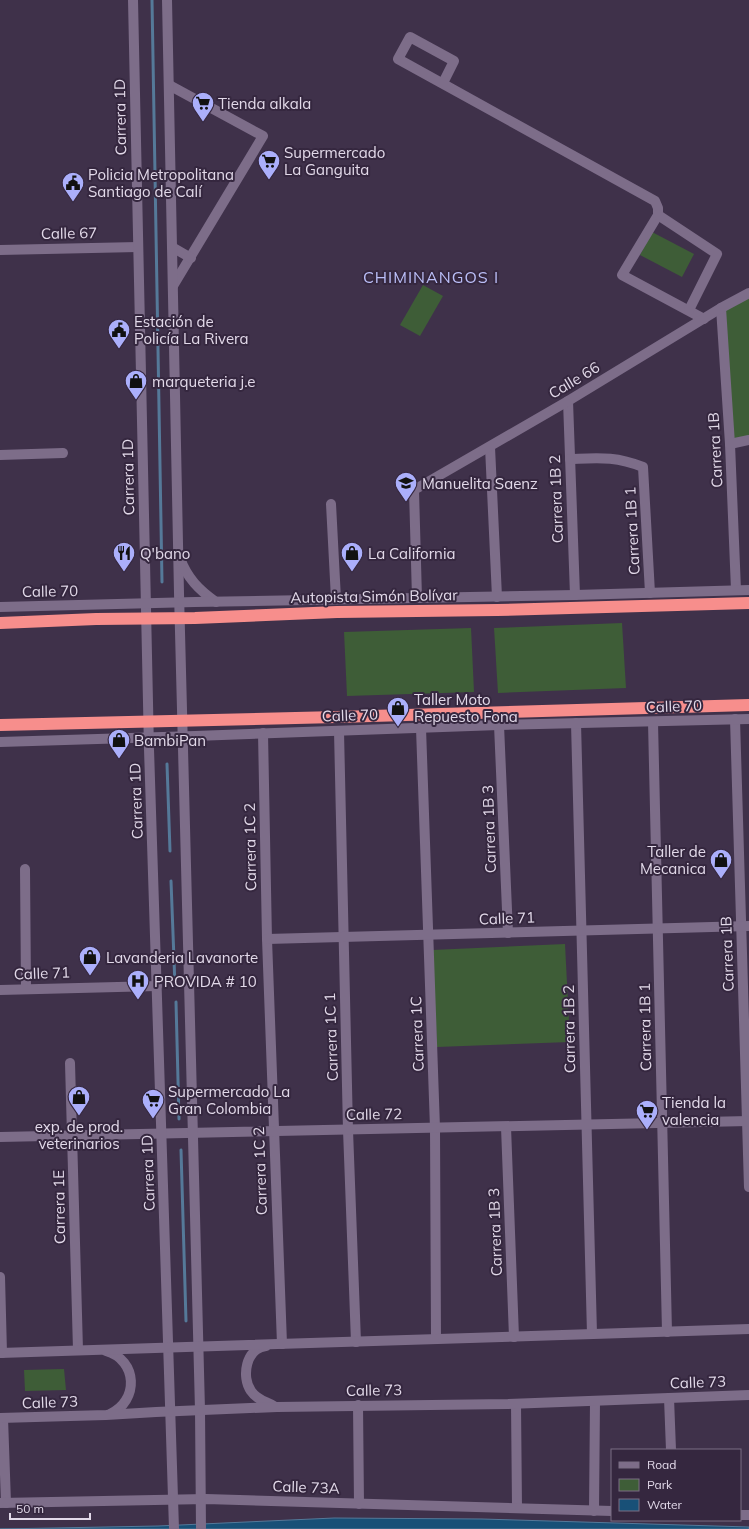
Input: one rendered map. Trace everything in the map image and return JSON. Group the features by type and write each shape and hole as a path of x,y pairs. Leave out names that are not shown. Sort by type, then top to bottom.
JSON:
{"highway":[{"name":"Autopista Simón Bolívar","path":"0,623 329,612 749,603"},
{"path":"0,725 749,705"}],"street":[{"name":"Carrera 1D","path":"133,0 149,738 174,1529"},
{"path":"167,0 179,603 200,1410 201,1529"},
{"path":"443,83 454,61 410,37 398,59 655,201 658,208 658,215 622,275 704,318"},
{"path":"169,85 263,136 173,286"},
{"path":"658,215 717,254 689,310"},
{"name":"Calle 67","path":"0,250 138,247"},
{"path":"172,247 190,258"},
{"name":"Calle 66","path":"417,598 414,490 568,402 704,318 749,293"},
{"name":"Carrera 1B","path":"721,308 730,444 736,590"},
{"name":"Carrera 1B 2","path":"568,402 575,595"},
{"path":"730,444 749,440"},
{"path":"490,447 497,597"},
{"path":"0,455 63,453"},
{"name":"Carrera 1B 1","path":"570,459 606,457 630,462 643,467 650,593"},
{"path":"331,504 336,599"},
{"path":"178,546 180,559 193,583 216,602"},
{"name":"Calle 70","path":"0,607 336,599 497,597 749,590"},
{"path":"417,598 417,611"},
{"path":"95,605 96,619"},
{"name":"Carrera 1C","path":"420,714 435,1128 436,1339"},
{"name":"Carrera 1B","path":"735,719 745,926 749,1188"},
{"name":"Calle 70","path":"0,742 263,734 499,724 749,719"},
{"name":"Carrera 1B 1","path":"653,722 667,1332"},
{"path":"53,723 53,740"},
{"name":"Carrera 1B 2","path":"576,723 592,1334"},
{"name":"Carrera 1B 3","path":"499,724 508,933"},
{"name":"Carrera 1C 1","path":"339,730 348,1130 356,1342"},
{"name":"Carrera 1C 2","path":"263,734 267,939 274,1131 278,1344"},
{"path":"25,869 26,989"},
{"name":"Calle 71","path":"267,939 745,926"},
{"name":"Calle 71","path":"0,990 157,986"},
{"name":"Carrera 1E","path":"70,1063 78,1350"},
{"name":"Calle 72","path":"0,1137 748,1121"},
{"name":"Carrera 1B 3","path":"506,1127 514,1337"},
{"path":"0,1277 1,1353 749,1329"},
{"path":"277,1407 259,1400 255,1396 248,1386 246,1375 247,1364 253,1353 262,1346 278,1344"},
{"path":"103,1350 113,1353 122,1360 130,1373 131,1384 129,1394 124,1404 116,1411 106,1415"},
{"name":"Calle 73","path":"1,1418 277,1407 516,1404 749,1395"},
{"path":"669,1398 672,1449"},
{"path":"594,1511 595,1401"},
{"path":"516,1404 517,1508"},
{"path":"358,1405 359,1504"},
{"path":"1,1418 3,1503"},
{"name":"Calle 73A","path":"3,1503 201,1499 611,1511"}],"green space":[{"path":"652,232 694,254 682,277 640,255"},
{"path":"423,285 443,296 420,336 400,325"},
{"path":"749,293 749,440 730,444 721,308"},
{"path":"622,623 626,688 498,693 494,628"},
{"path":"471,628 474,692 347,696 344,632"},
{"path":"565,944 570,1042 437,1047 432,950"},
{"path":"64,1369 66,1390 25,1391 24,1370"}],"water":[{"path":"334,1518 482,1519 749,1527 749,1529 0,1529 158,1526"}],"waterway":[{"path":"152,0 162,582"},
{"path":"167,764 170,851"},
{"path":"171,881 175,986"},
{"path":"176,1002 179,1119"},
{"path":"181,1150 186,1321"}],"place":[{"name":"Tienda alkala","path":"203,122"},
{"name":"Supermercado La Ganguita","path":"269,180"},
{"name":"Policia Metropolitana Santiago de Calí","path":"73,202"},
{"name":"Estación de Policía La Rivera","path":"119,350"},
{"name":"marqueteria j.e","path":"136,400"},
{"name":"Manuelita Saenz","path":"406,502"},
{"name":"Q'bano","path":"124,572"},
{"name":"La California","path":"352,572"},
{"name":"Taller Moto Repuesto Fona","path":"398,728"},
{"name":"BambiPan","path":"119,760"},
{"name":"Taller de Mecanica","path":"721,880"},
{"name":"Lavanderia Lavanorte","path":"90,976"},
{"name":"PROVIDA # 10","path":"138,1000"},
{"name":"exp. de prod. veterinarios","path":"79,1116"},
{"name":"Supermercado La Gran Colombia","path":"153,1120"},
{"name":"Tienda la valencia","path":"647,1130"}],"district":[{"name":"CHIMINANGOS I","path":"431,277"}]}
